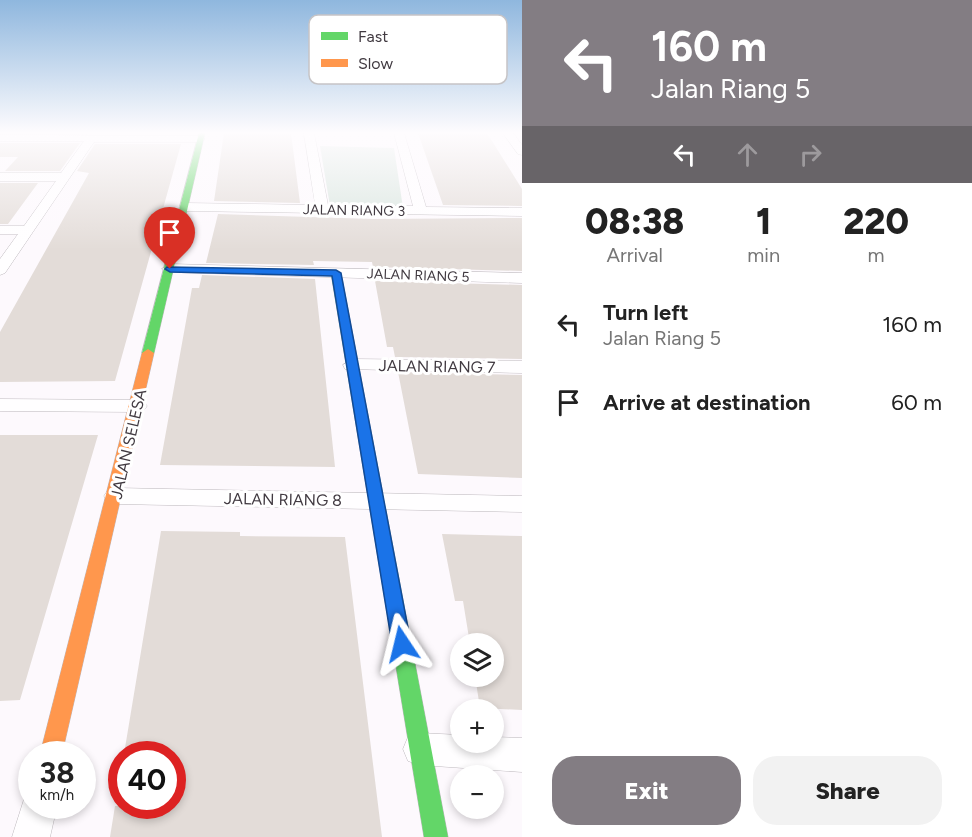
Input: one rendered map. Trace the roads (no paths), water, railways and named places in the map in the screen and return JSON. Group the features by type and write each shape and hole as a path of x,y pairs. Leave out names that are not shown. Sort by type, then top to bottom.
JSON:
{"street":[{"path":"0,270 67,172"},
{"name":"JALAN SELESA","path":"54,741 116,496 193,172"},
{"path":"316,172 322,209"},
{"path":"410,172 420,211"},
{"path":"0,177 63,177"},
{"name":"JALAN RIANG 3","path":"185,207 522,212"},
{"path":"0,230 27,230"},
{"name":"JALAN RIANG 5","path":"170,269 522,278"},
{"path":"336,273 436,837"},
{"name":"JALAN RIANG 7","path":"352,365 522,367"},
{"path":"0,405 137,406"},
{"name":"JALAN RIANG 8","path":"116,496 522,504"},
{"path":"420,749 522,755"},
{"path":"31,837 36,819"}]}
